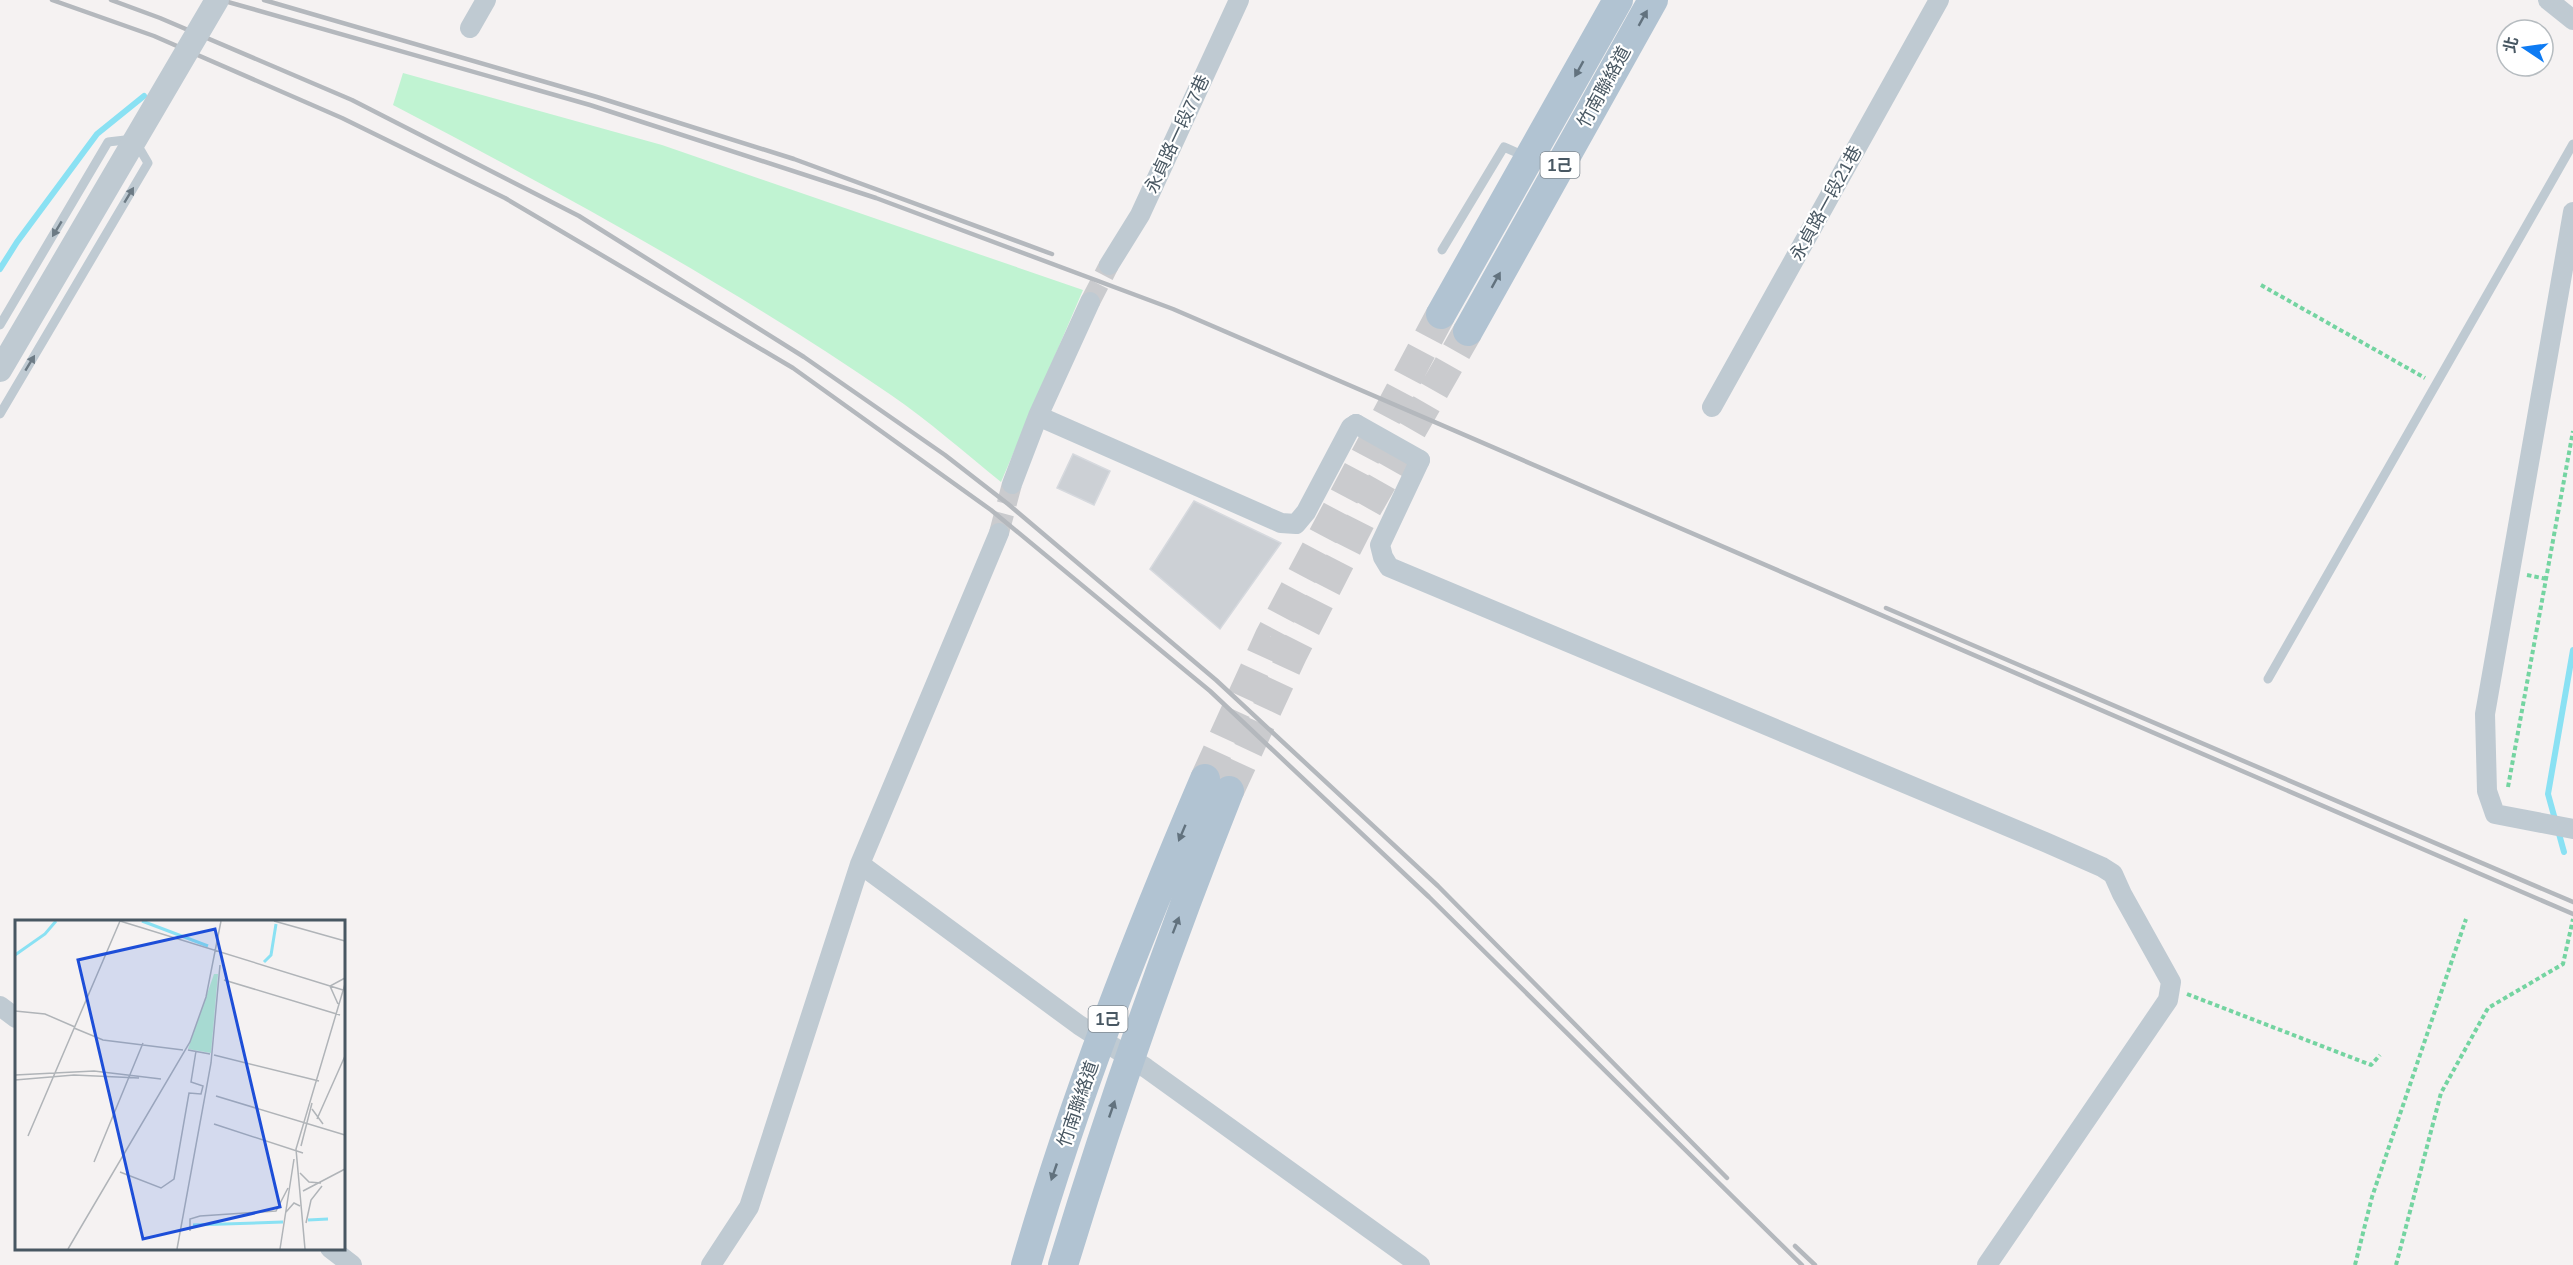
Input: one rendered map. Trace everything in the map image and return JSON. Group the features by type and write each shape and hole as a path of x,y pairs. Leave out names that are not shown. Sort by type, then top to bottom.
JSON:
{"main road":[{"name":"竹南聯絡道","path":"1441,314 1618,0"},
{"name":"竹南聯絡道","path":"1468,331 1653,0"},
{"name":"竹南聯絡道","path":"1026,1265 1047,1194 1100,1039 1217,785 1172,936 1101,1139 1063,1265"}],"street":[{"path":"0,370 217,0"},
{"path":"470,28 486,0"},
{"name":"永貞路一段77巷","path":"1109,265 1140,215 1239,0"},
{"name":"永貞路一段21巷","path":"1712,407 1939,0"},
{"path":"2548,0 2573,20"},
{"path":"2562,827 2495,814 2487,791 2485,714 2573,212"},
{"path":"1012,484 1038,416 1090,302"},
{"path":"1038,416 1281,523 1296,524 1306,512 1351,427 1356,424 1420,460 1380,544 1383,557 1389,567 1688,690 2102,867 2113,874 2171,982 2168,1000 1987,1265"},
{"path":"711,1265 749,1207 860,864 999,533"},
{"path":"860,864 1100,1039 1130,1057 1420,1265"},
{"path":"0,1006 15,1017"},
{"path":"333,1250 352,1265"}],"lane":[{"path":"0,325 108,142 126,140 141,151 148,163 0,414"},
{"path":"2268,679 2573,144"},
{"path":"1442,250 1504,147 1529,159"}],"path":[{"path":"2261,285 2436,384"},
{"path":"2502,815 2573,431"},
{"path":"2396,1265 2441,1093 2488,1008 2563,964 2573,919"},
{"path":"2355,1265 2372,1197 2466,920"},
{"path":"2170,988 2371,1065 2380,1055"}],"green space":[{"path":"403,73 662,145 1083,290 1001,482 905,405 770,316 646,242 393,105"}],"building":[{"path":"1073,454 1110,471 1094,505 1057,488"},
{"path":"1194,501 1281,543 1220,629 1150,569"}],"waterway":[{"path":"0,269 17,242 97,134 144,96"},
{"path":"2564,852 2548,794 2573,650"}],"tunnel":[{"path":"1090,302 1109,265"},
{"path":"1205,779 1270,636 1441,314"},
{"path":"1229,791 1292,655 1367,508 1468,331"},
{"path":"999,533 1012,484"}],"railway":[{"path":"52,0 154,36 342,118 505,198 793,368 991,510 1210,691 1429,897 1802,1265"},
{"path":"111,0 160,18 352,100 579,216 804,357 945,455 1008,504 1216,680 1438,886 1727,1178"},
{"path":"221,0 590,105 876,198 1173,309 2573,914"},
{"path":"264,0 597,97 794,159 1052,254"},
{"path":"1886,608 2573,902"},
{"path":"1795,1246 1815,1265"}]}
